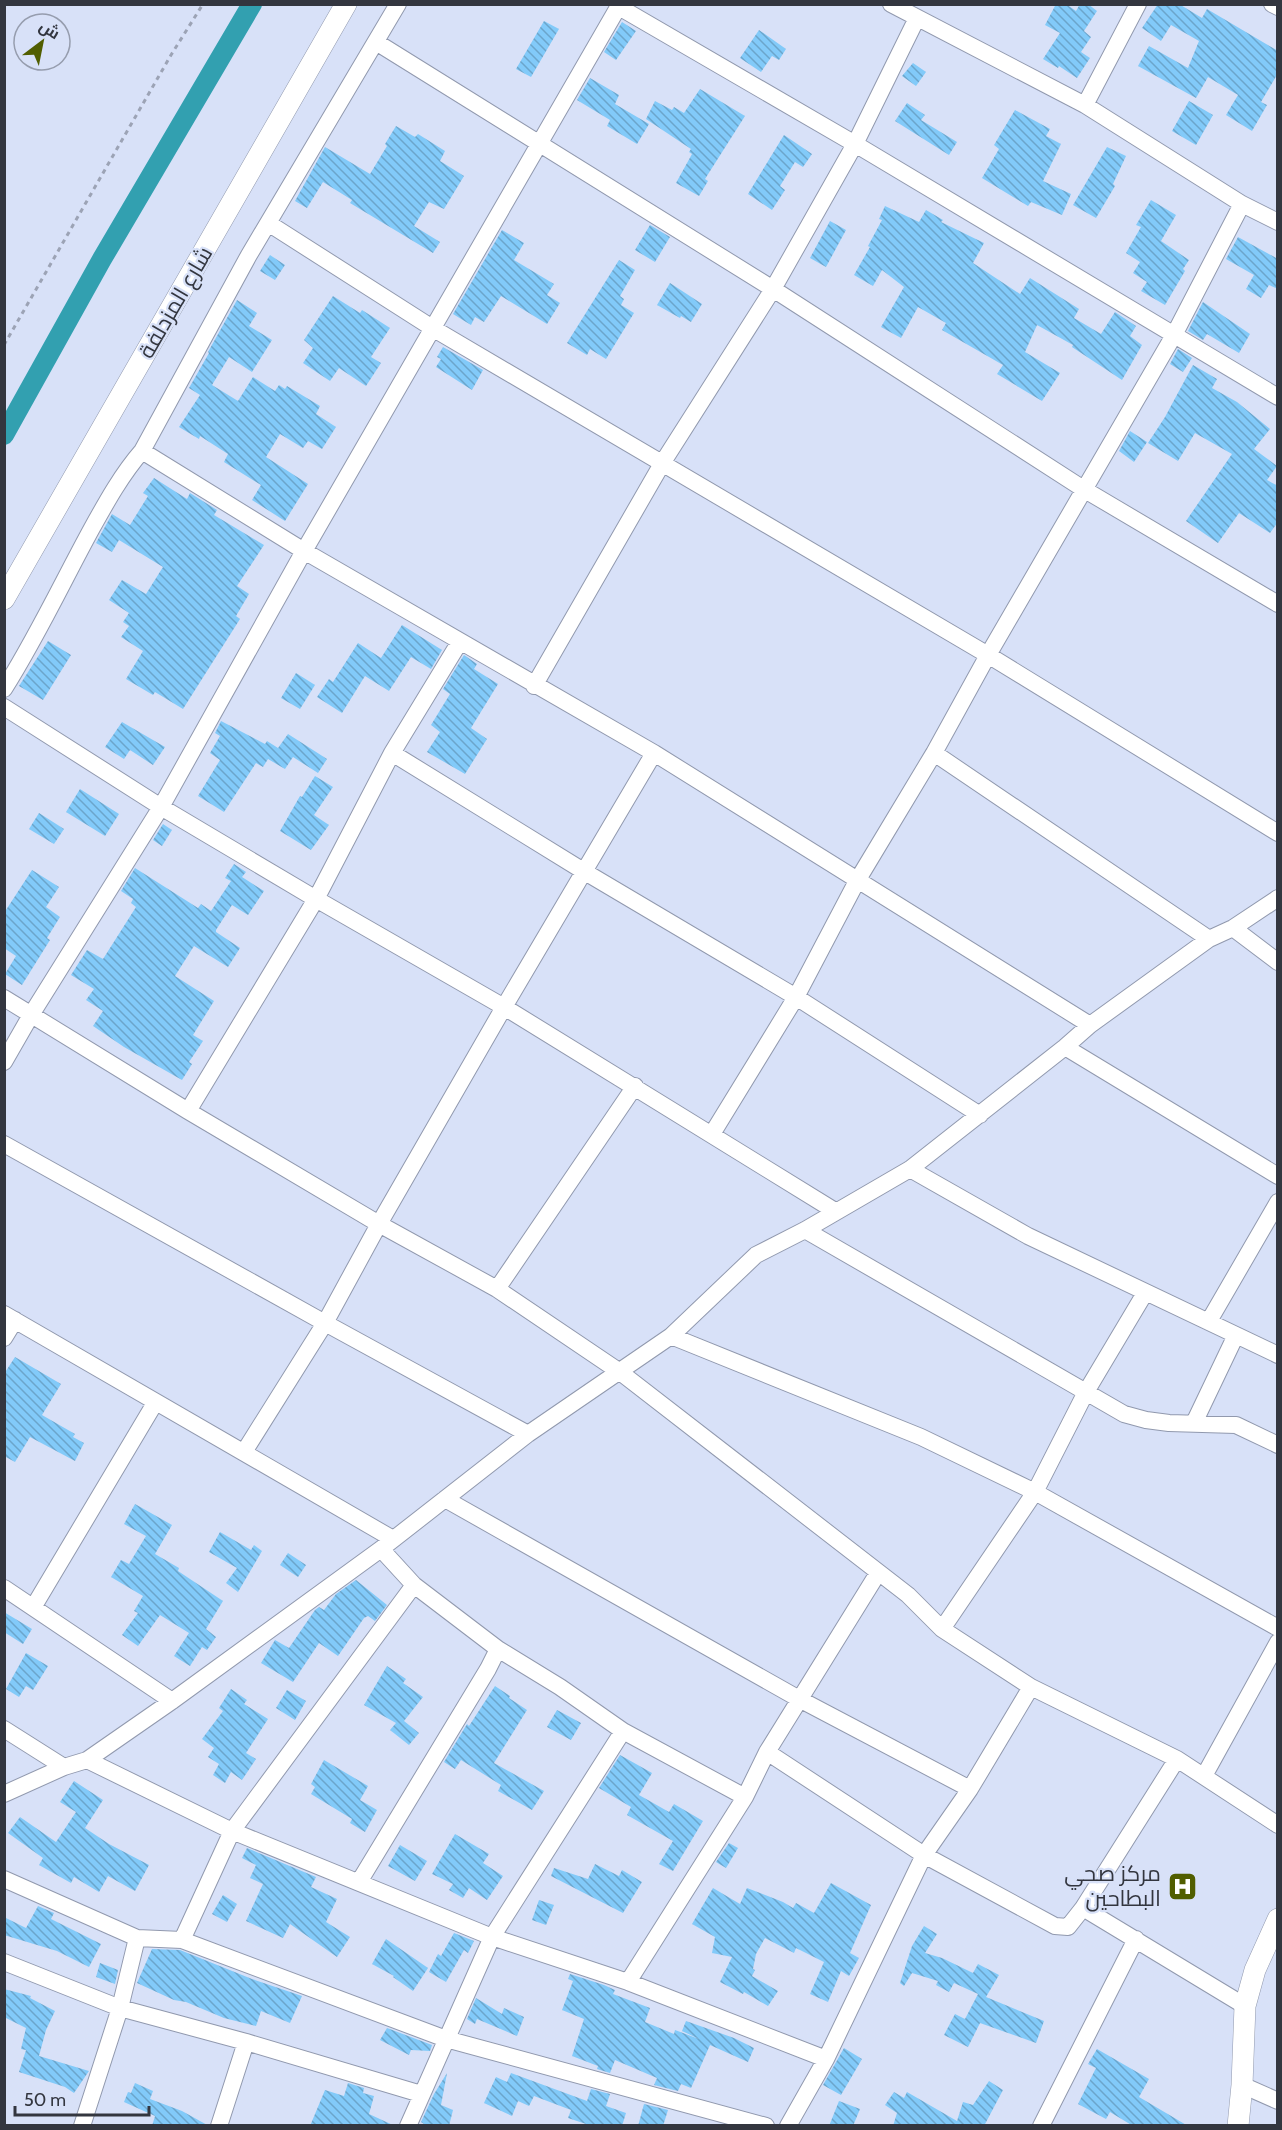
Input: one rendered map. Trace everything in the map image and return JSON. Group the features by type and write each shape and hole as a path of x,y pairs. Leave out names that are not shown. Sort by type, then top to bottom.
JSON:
{"street":[{"name":"شارع المزدلفة","path":"4,598 346,4"},
{"path":"4,689 20,664 99,517 129,467 142,451 268,223 398,4"},
{"path":"891,4 1085,105 1242,204 1278,222"},
{"path":"1085,105 1138,4"},
{"path":"1272,4 1278,7"},
{"path":"4,1062 161,807 304,551 620,6 1278,397"},
{"path":"534,686 663,462 773,289 855,144 917,18"},
{"path":"376,42 773,289 1085,490 1278,604"},
{"path":"712,1134 796,997 857,881 934,753 988,655 1174,335 1242,204"},
{"path":"268,223 434,329 988,655 1278,833"},
{"path":"142,451 459,643 654,753 1090,1025"},
{"path":"188,1111 316,899 392,753 459,643"},
{"path":"4,707 161,807 504,1007 835,1211"},
{"path":"392,753 585,872 796,997 980,1115"},
{"path":"244,1452 325,1323 379,1224 504,1007 654,753"},
{"path":"934,753 1209,939"},
{"path":"4,1794 64,1767 87,1760 172,1701 387,1544 528,1434 671,1336 756,1255 805,1230 910,1169 1090,1025 1209,939 1233,928 1278,898"},
{"path":"1233,928 1278,962"},
{"path":"4,998 188,1111 379,1224 497,1289 620,1372 908,1595 942,1629 1031,1687 1177,1759 1278,1825"},
{"path":"1065,1047 1278,1176"},
{"path":"497,1289 635,1086"},
{"path":"4,1144 528,1434"},
{"path":"910,1169 1028,1236 1278,1355"},
{"path":"1209,1321 1278,1202"},
{"path":"805,1230 1124,1414 1169,1424 1236,1425 1278,1445"},
{"path":"942,1629 1035,1491 1086,1392 1145,1293"},
{"path":"4,1338 10,1317 244,1452 387,1544 414,1585 498,1649 560,1687 623,1731 745,1797"},
{"path":"1194,1424 1236,1335"},
{"path":"671,1336 921,1437 1035,1491 1278,1628"},
{"path":"34,1606 155,1402"},
{"path":"445,1498 801,1700 970,1789"},
{"path":"628,1982 745,1797 767,1752 878,1573"},
{"path":"182,1940 232,1831 414,1585"},
{"path":"4,1587 172,1701"},
{"path":"1204,1776 1278,1642"},
{"path":"359,1882 498,1649"},
{"path":"788,2126 826,2059 924,1855 970,1789 1031,1687"},
{"path":"4,1729 64,1767"},
{"path":"408,2126 492,1937 623,1731"},
{"path":"767,1752 924,1855 1055,1926 1068,1928 1177,1759"},
{"path":"87,1760 232,1831 492,1937 628,1982 826,2059"},
{"path":"4,1879 137,1938 182,1940 446,2039 766,2126"},
{"path":"1083,1908 1245,2006"},
{"path":"1238,2126 1245,2006 1255,1970 1278,1919"},
{"path":"82,2126 120,2008 137,1938"},
{"path":"1041,2126 1136,1939"},
{"path":"4,1962 120,2008 246,2042 421,2094"},
{"path":"219,2126 246,2042"},
{"path":"1242,2085 1278,2101"}],"path":[{"path":"4,345 202,4"}],"building":[{"path":"1056,4 1066,4 1076,11 1080,4 1088,4 1097,11 1084,31 1091,37 1081,52 1090,58 1077,78 1043,59 1060,33 1045,25"},
{"path":"1158,4 1179,4 1202,18 1207,9 1278,51 1278,73 1261,102 1267,105 1252,131 1226,115 1238,95 1208,77 1196,98 1138,66 1149,46 1188,68 1199,41 1171,25 1161,41 1142,28"},
{"path":"544,21 559,29 531,77 516,69"},
{"path":"622,22 636,31 616,60 604,52"},
{"path":"759,30 786,49 779,60 772,56 761,72 740,58"},
{"path":"913,63 926,72 916,86 902,76"},
{"path":"590,78 619,95 615,104 649,124 637,144 607,126 610,120 577,100"},
{"path":"700,89 745,116 705,179 708,181 699,196 676,183 692,154 689,152 691,149 646,119 655,101 672,110 674,107 684,113"},
{"path":"1189,101 1213,115 1196,145 1172,131"},
{"path":"907,103 925,115 921,120 957,142 949,155 895,121"},
{"path":"1015,110 1050,129 1046,136 1061,144 1043,181 1071,194 1062,215 1031,202 1028,206 982,178 999,149 994,145"},
{"path":"396,126 415,137 418,134 445,151 440,161 464,176 444,209 429,202 414,226 440,242 433,253 350,203 352,200 323,182 307,208 295,201 325,147 370,174"},
{"path":"784,135 812,154 803,167 795,162 780,186 785,190 772,210 748,194"},
{"path":"1107,147 1126,156 1113,184 1115,186 1096,218 1073,205"},
{"path":"1151,200 1176,215 1161,241 1189,260 1165,305 1141,291 1147,282 1133,273 1140,262 1126,253 1141,227 1136,225"},
{"path":"885,206 919,222 926,210 943,220 941,222 984,243 973,263 1020,294 1030,278 1079,309 1074,318 1101,334 1115,312 1136,326 1130,336 1142,345 1122,380 1072,347 1073,345 1037,325 1025,352 1060,373 1042,401 997,374 1003,365 942,330 946,323 918,307 901,338 881,327 904,287 882,270 873,286 854,275 870,247 868,246 882,220 879,219"},
{"path":"830,221 846,230 826,267 810,258"},
{"path":"650,225 670,237 655,262 635,250"},
{"path":"502,230 524,243 514,260 554,284 547,295 560,303 547,324 501,296 484,322 475,317 471,325 453,314"},
{"path":"1238,237 1278,259 1278,289 1269,285 1261,298 1246,289 1254,275 1226,259"},
{"path":"270,255 285,265 275,280 260,271"},
{"path":"619,260 635,270 620,296 624,299 621,305 634,313 606,359 590,349 587,355 567,343"},
{"path":"670,283 702,304 691,322 657,305"},
{"path":"333,296 360,313 362,310 390,328 371,357 381,363 366,386 339,368 330,381 303,363 313,348 304,340"},
{"path":"237,300 257,313 249,326 272,340 252,372 229,357 212,385 238,401 253,377 275,391 279,385 285,389 287,386 320,406 316,414 336,427 322,449 308,441 303,448 280,434 266,457 308,484 285,521 252,500 261,485 224,462 228,454 200,436 199,439 179,427 200,395 189,388"},
{"path":"1203,302 1250,334 1239,353 1207,334 1203,340 1188,331"},
{"path":"443,347 483,370 472,390 436,367 441,359 437,357"},
{"path":"1178,349 1192,358 1183,372 1170,364"},
{"path":"1193,365 1217,379 1212,388 1237,402 1270,429 1254,449 1277,466 1267,480 1278,486 1278,522 1270,533 1239,513 1218,543 1186,521 1232,454 1195,433 1178,461 1148,443"},
{"path":"1130,431 1147,442 1134,462 1119,451"},
{"path":"154,478 187,499 190,493 217,510 214,515 264,545 237,586 249,594 236,616 240,619 183,709 155,692 153,695 126,679 143,651 121,637 129,626 123,622 129,613 109,600 122,580 146,594 163,567 119,540 112,552 96,543 112,514 130,525 148,496 143,493"},
{"path":"402,625 442,650 431,669 411,657 389,691 365,676 342,713 317,697 329,679 333,682 358,643 381,658"},
{"path":"48,641 71,655 43,700 19,686"},
{"path":"464,655 477,664 474,669 498,684 471,728 487,739 465,774 427,752 440,732 431,725 450,694 443,689"},
{"path":"296,673 315,685 300,709 281,698"},
{"path":"221,721 265,744 267,741 278,748 288,734 327,759 318,773 293,757 285,769 268,759 263,767 256,763 224,812 198,796 220,760 210,753 220,736 215,733"},
{"path":"122,722 165,747 153,765 130,750 124,759 105,747"},
{"path":"315,776 333,787 314,815 329,825 311,850 280,831 300,796 302,797"},
{"path":"80,789 119,814 105,836 66,812"},
{"path":"39,813 64,829 54,844 29,829"},
{"path":"163,824 172,830 162,846 153,840"},
{"path":"234,864 246,872 242,877 264,891 248,915 232,905 216,930 240,948 228,967 194,946 175,976 214,1001 193,1035 203,1041 189,1062 192,1064 182,1080 124,1047 93,1026 103,1011 86,1000 94,989 71,975 87,950 103,959 136,907 131,903 133,899 121,891 135,868 198,908 201,904 211,911 231,881 225,878"},
{"path":"32,870 59,887 46,907 60,917 47,938 50,940 22,985 5,974 16,956 4,948 4,913"},
{"path":"15,1357 61,1384 42,1415 75,1434 73,1437 84,1443 75,1461 30,1437 15,1462 4,1456 4,1374"},
{"path":"135,1504 172,1525 155,1554 179,1568 178,1571 223,1601 206,1629 216,1637 207,1650 202,1647 190,1666 174,1656 189,1633 160,1615 138,1646 122,1635 138,1613 134,1611 143,1596 111,1577 121,1560 129,1564 146,1536 124,1524"},
{"path":"220,1532 251,1550 254,1545 262,1551 238,1592 226,1583 237,1568 209,1552"},
{"path":"288,1553 306,1565 298,1577 280,1565"},
{"path":"356,1580 387,1605 375,1621 368,1616 364,1618 338,1656 319,1643 293,1682 261,1663 275,1640 289,1648 315,1610 319,1607 324,1610 336,1594"},
{"path":"4,1612 32,1629 23,1644 4,1632"},
{"path":"26,1653 48,1666 33,1690 26,1686 19,1697 6,1689"},
{"path":"387,1666 406,1679 403,1683 423,1697 404,1721 419,1733 409,1745 390,1730 396,1723 364,1705"},
{"path":"495,1686 527,1710 494,1763 544,1791 532,1810 498,1791 501,1785 461,1760 455,1769 444,1762 467,1724 469,1726"},
{"path":"231,1689 247,1700 244,1704 268,1719 246,1753 256,1759 242,1780 231,1772 225,1783 213,1775 219,1764 208,1757 214,1748 202,1739 223,1711 219,1708"},
{"path":"287,1690 306,1701 295,1720 276,1708"},
{"path":"557,1710 581,1723 571,1740 547,1727"},
{"path":"620,1755 652,1773 639,1795 669,1812 674,1804 703,1821 673,1871 659,1864 673,1841 627,1815 631,1807 599,1788"},
{"path":"324,1760 368,1786 360,1800 377,1810 365,1832 350,1823 352,1819 311,1794 315,1787 311,1784"},
{"path":"74,1781 103,1800 85,1828 109,1844 149,1865 135,1891 108,1876 99,1892 74,1877 71,1883 39,1865 43,1858 8,1833 20,1817 56,1842 76,1812 60,1802"},
{"path":"455,1834 489,1854 483,1863 503,1876 487,1900 469,1888 463,1898 449,1890 453,1884 432,1874"},
{"path":"729,1843 738,1848 726,1868 716,1862"},
{"path":"400,1845 427,1861 415,1881 388,1866"},
{"path":"247,1848 316,1877 311,1887 337,1899 326,1922 350,1937 337,1957 290,1924 283,1938 246,1921 263,1884 250,1878 256,1865 242,1858"},
{"path":"595,1864 619,1876 622,1870 642,1882 623,1913 551,1876 554,1868 588,1879"},
{"path":"831,1883 871,1905 850,1953 859,1958 849,1976 841,1971 828,2002 810,1994 824,1962 796,1948 794,1953 765,1938 756,1954 753,1969 755,1970 752,1976 778,1991 768,2006 720,1982 732,1957 712,1953 715,1937 692,1924 713,1888 740,1904 747,1888 793,1908 796,1903 814,1913"},
{"path":"223,1895 237,1904 227,1922 212,1914"},
{"path":"539,1900 554,1905 546,1925 532,1920"},
{"path":"38,1906 54,1913 51,1919 101,1944 89,1967 57,1951 4,1935 4,1917 26,1928"},
{"path":"924,1926 937,1934 925,1953 942,1958 973,1973 978,1964 999,1975 986,1997 1044,2021 1036,2043 980,2023 968,2047 944,2035 955,2014 965,2019 978,1994 954,1983 949,1992 936,1985 938,1981 912,1973 904,1986 900,1983 912,1946"},
{"path":"454,1933 474,1941 468,1953 464,1950 446,1982 429,1972 438,1954 441,1956"},
{"path":"386,1939 428,1968 413,1991 394,1976 372,1964"},
{"path":"152,1949 180,1950 302,1996 290,2023 261,2011 256,2026 224,2018 186,2002 174,2000 137,1983"},
{"path":"100,1963 118,1970 115,1984 96,1977"},
{"path":"570,1974 604,1985 615,1990 613,1994 650,2008 645,2022 674,2034 675,2030 699,2039 682,2031 686,2021 734,2038 754,2048 748,2062 710,2045 691,2088 681,2084 678,2091 654,2085 657,2078 615,2060 610,2073 597,2069 598,2066 572,2056 584,2019 562,2010 573,1981 568,1979"},
{"path":"4,1989 31,1996 30,1998 55,2011 46,2030 39,2056 89,2071 74,2093 65,2087 19,2072 26,2050 21,2049 26,2028 4,2017"},
{"path":"476,1998 502,2014 504,2008 524,2017 517,2036 477,2019 475,2024 467,2019"},
{"path":"387,2028 432,2045 430,2051 411,2050 409,2055 380,2040"},
{"path":"844,2048 862,2059 841,2095 823,2085"},
{"path":"1097,2049 1149,2079 1139,2097 1188,2126 1133,2126 1110,2112 1106,2119 1078,2104 1096,2068 1088,2064"},
{"path":"447,2073 441,2105 453,2110 449,2126 427,2126 421,2122"},
{"path":"511,2073 587,2101 591,2089 610,2094 606,2106 626,2113 622,2126 592,2126 568,2118 571,2110 534,2096 529,2106 518,2101 512,2116 484,2103 496,2077 507,2082"},
{"path":"989,2081 1003,2090 984,2126 893,2126 897,2113 885,2105 894,2092 904,2098 907,2092 957,2121 963,2102 973,2105"},
{"path":"135,2083 153,2091 150,2099 182,2111 209,2126 152,2126 155,2116 124,2102"},
{"path":"348,2083 364,2088 363,2093 374,2096 369,2114 395,2126 310,2126 325,2090 344,2096"},
{"path":"839,2101 860,2109 853,2126 829,2126"},
{"path":"644,2104 668,2110 663,2126 638,2126"}],"waterway":[{"path":"4,435 102,259 252,4"}],"place":[{"name":"مركز صحي البطاحين","path":"1182,1886"}]}
